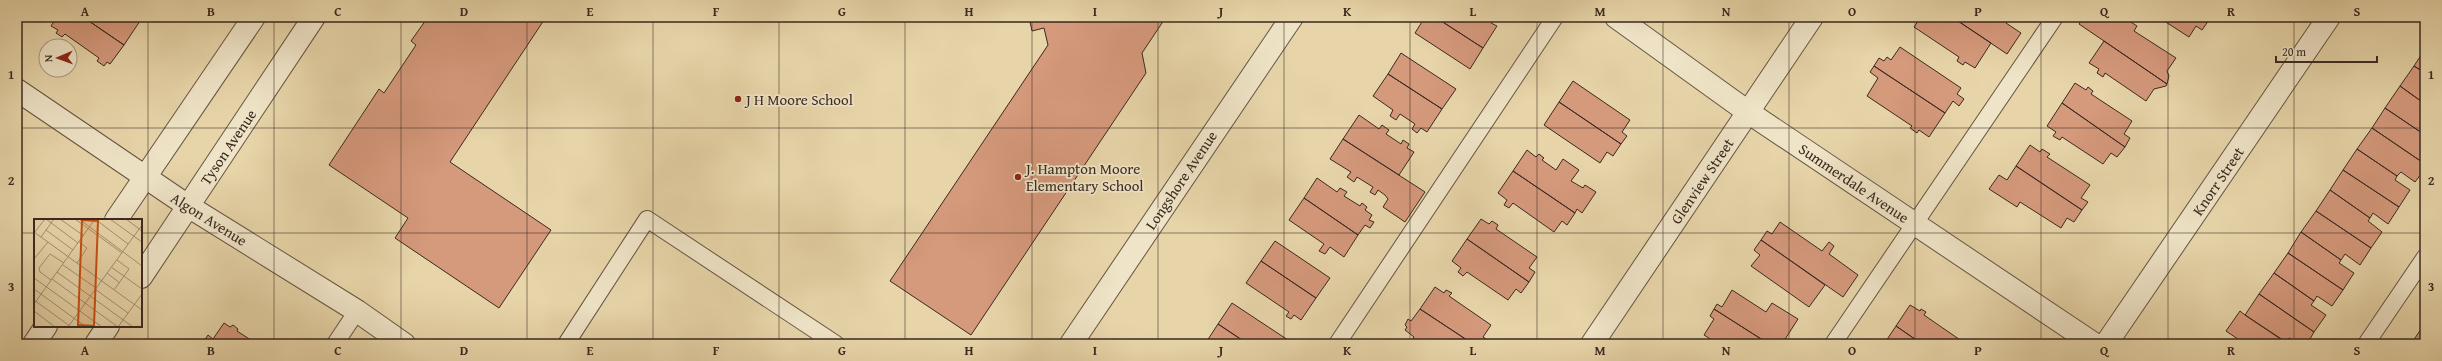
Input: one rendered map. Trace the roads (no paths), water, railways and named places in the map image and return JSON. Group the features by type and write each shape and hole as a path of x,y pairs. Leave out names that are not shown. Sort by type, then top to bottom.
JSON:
{"street":[{"path":"117,219 254,17"},
{"name":"Tyson Avenue","path":"142,275 314,17"},
{"name":"Longshore Avenue","path":"1071,344 1292,17"},
{"name":"Summerdale Avenue","path":"1616,17 1748,112 2094,344"},
{"name":"Glenview Street","path":"1592,344 1812,17"},
{"name":"Knorr Street","path":"2106,344 2329,17"},
{"name":"Algon Avenue","path":"17,90 188,206 357,311 404,344"},
{"path":"34,344 45,327"},
{"path":"96,344 107,327"}],"lane":[{"path":"1337,344 1555,17"},
{"path":"1833,344 2055,17"},
{"path":"566,344 647,220 836,344"},
{"path":"2366,344 2425,257"},
{"path":"335,344 357,311"}],"place":[{"name":"J H Moore School","path":"738,99"},
{"name":"J. Hampton Moore Elementary School","path":"1018,177"}]}
